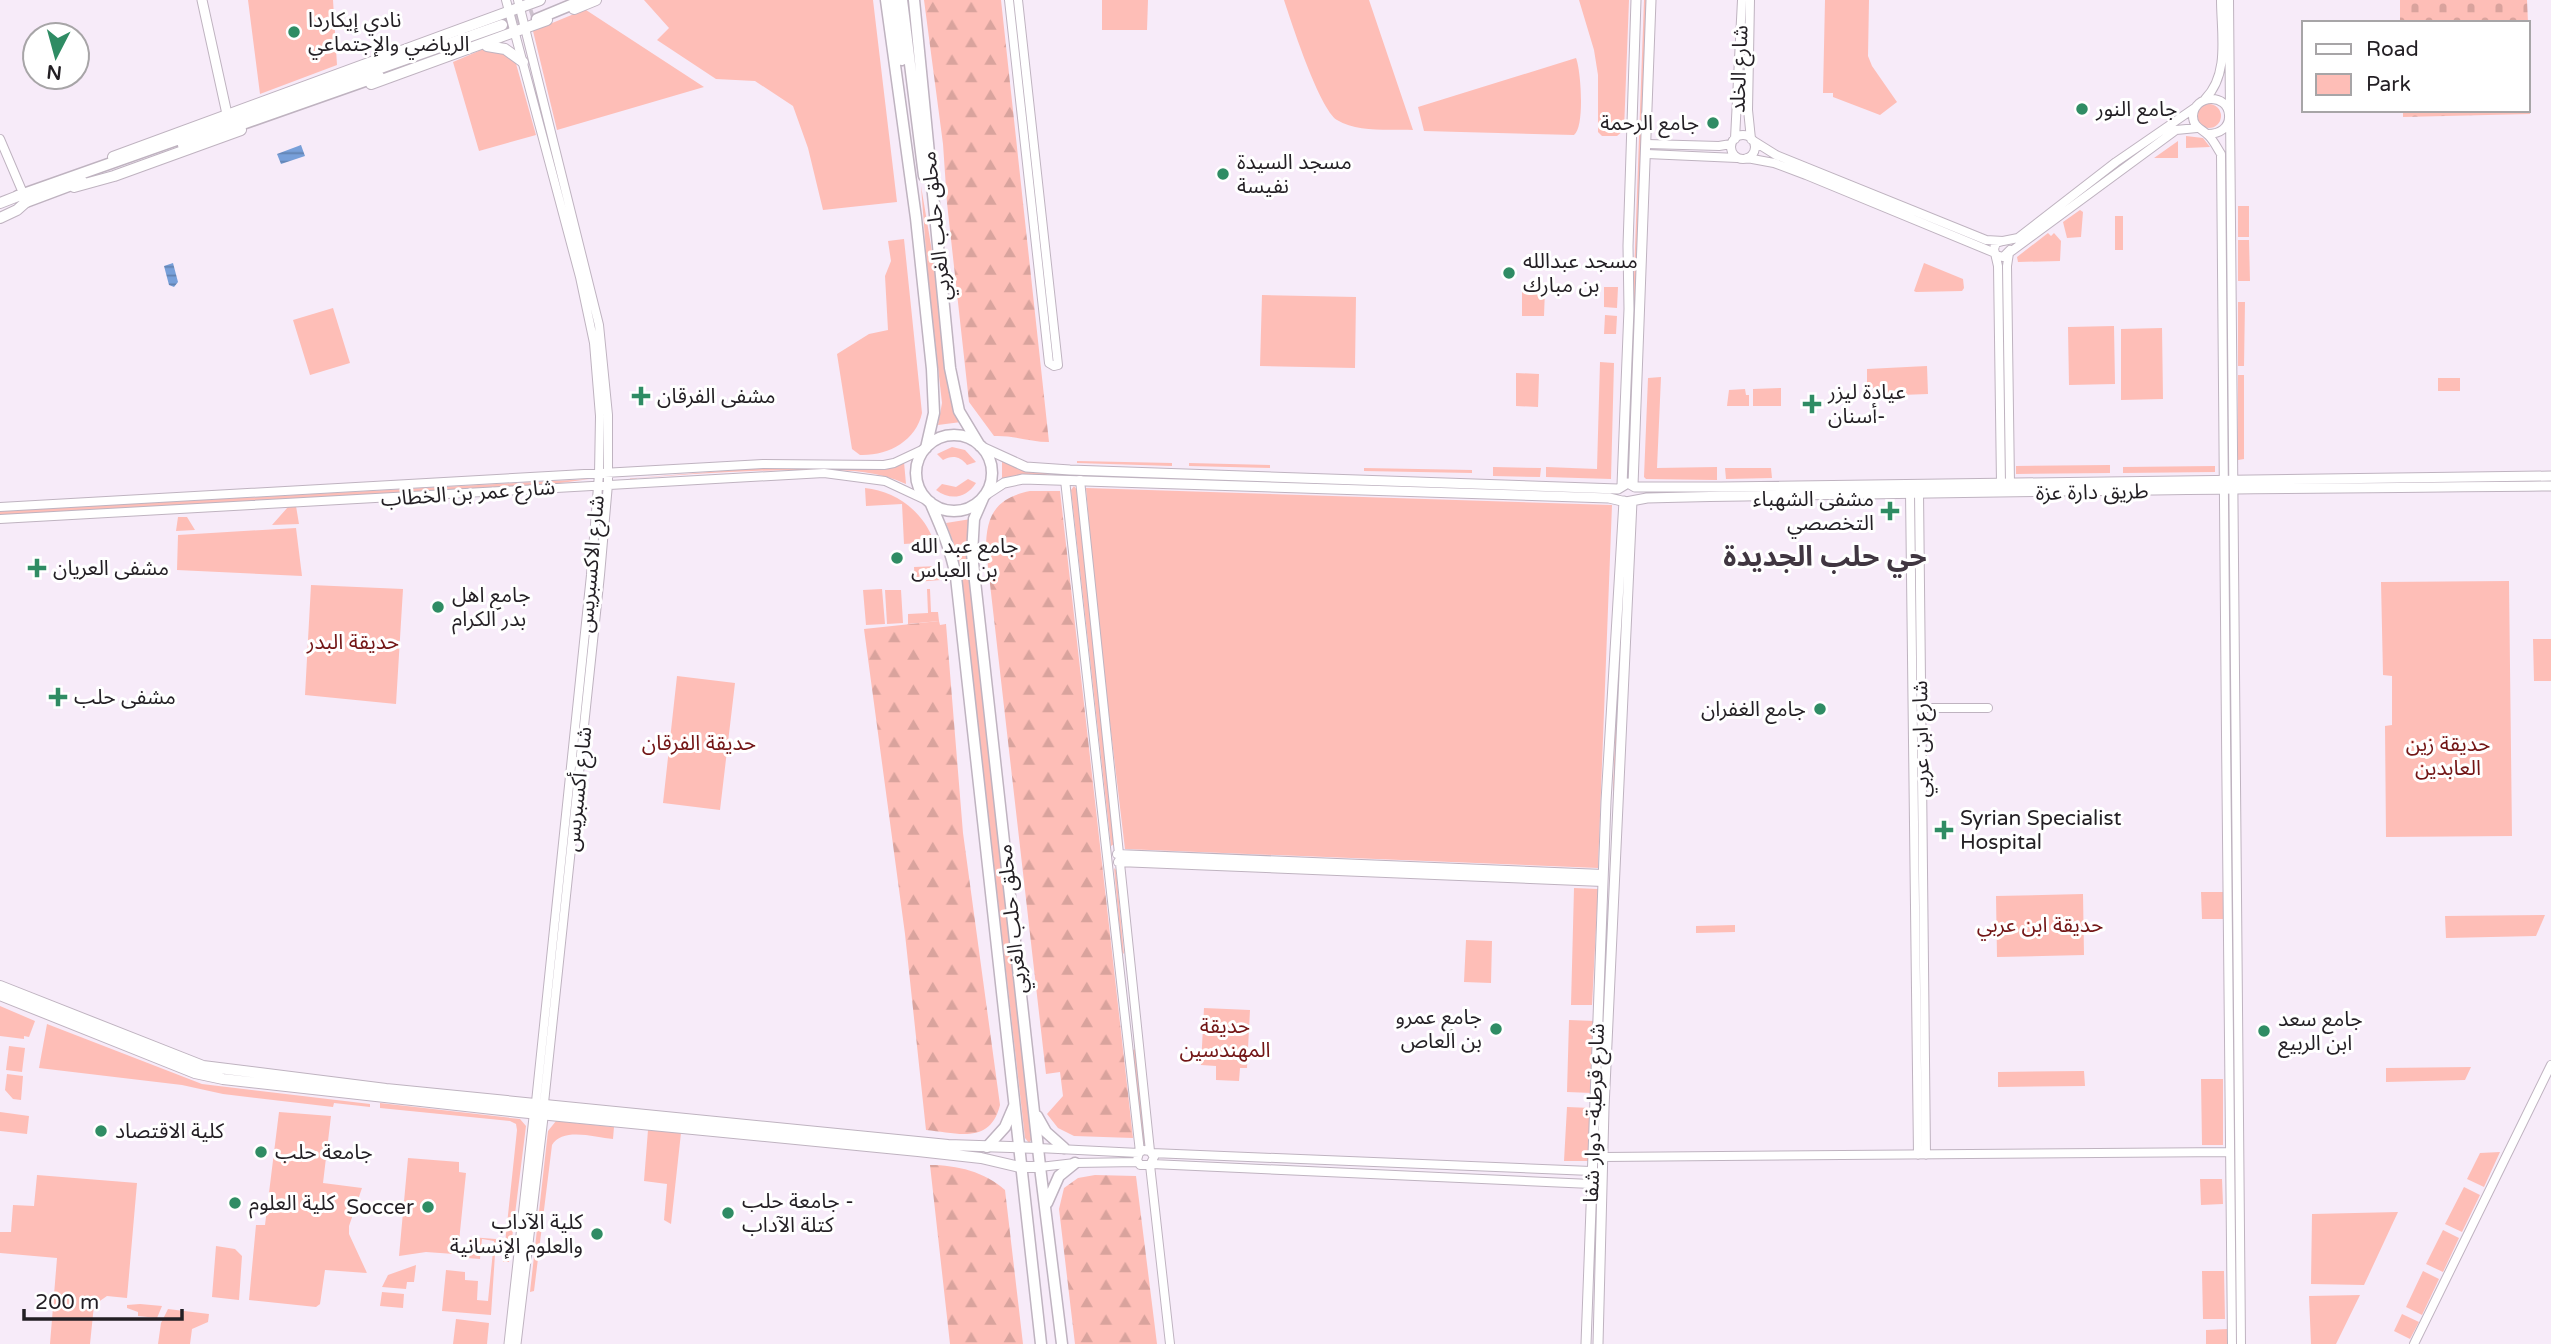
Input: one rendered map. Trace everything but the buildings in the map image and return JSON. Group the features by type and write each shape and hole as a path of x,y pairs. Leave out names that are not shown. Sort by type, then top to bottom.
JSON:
{"highway":[{"path":"569,0 535,16 583,0"},
{"name":"محلق حلب الغربي","path":"886,0 916,218 932,369 934,413 926,448"},
{"path":"895,0 914,170 916,218"},
{"path":"902,0 923,170 934,216"},
{"name":"محلق حلب الغربي","path":"914,0 950,368 959,411 980,446"},
{"path":"22,197 503,28"},
{"path":"953,436 967,438 980,446 988,457 992,470 990,484 984,496 968,508 955,511 942,509 930,502 920,491 916,476 918,461 926,448 938,439 953,436"},
{"name":"محلق حلب الغربي","path":"984,496 974,519 972,554 1062,1344"},
{"name":"محلق حلب الغربي","path":"930,502 953,556 956,577 1041,1344"},
{"path":"987,1147 1005,1127 1015,1104"},
{"path":"1034,1108 1046,1132 1064,1148"},
{"path":"1046,1205 1055,1181 1075,1163"}],"main road":[{"path":"202,0 227,114"},
{"path":"65,183 77,171 540,0"},
{"path":"65,183 88,185 521,31 596,0"},
{"path":"1598,1344 1617,802 1629,309 1628,246 1636,0"},
{"path":"984,496 1004,483 1024,479 1637,495 1634,486 1651,0"},
{"path":"473,48 501,47 523,62"},
{"path":"0,197 22,197"},
{"path":"0,203 22,197"},
{"path":"0,212 22,197"},
{"path":"0,218 17,210 22,197"},
{"path":"1629,309 1641,309"},
{"path":"980,446 1026,467 1062,470 1625,496"},
{"path":"2230,484 2551,476"},
{"path":"1625,496 1628,483 1634,486 2005,484 2023,488"},
{"name":"طريق دارة عزة","path":"1625,496 2230,484 2551,486"},
{"name":"شارع قرطبة- دوار شفا","path":"1586,1344 1606,802 1625,496"},
{"path":"1606,802 1617,802"},
{"path":"0,986 203,1066 340,1087 981,1158 1020,1167 1040,1167"},
{"path":"0,995 195,1073 235,1081 340,1087"},
{"path":"1596,1052 1607,1052"},
{"path":"539,1108 987,1147 1038,1148"},
{"path":"509,1344 539,1108"},
{"path":"516,1344 539,1108"},
{"path":"1587,1312 1599,1312"}],"street":[{"path":"506,0 516,7 599,325 608,415 603,474"},
{"path":"1009,0 1049,363 1054,366 1058,365 1018,0"},
{"name":"شارع الخلد","path":"1733,141 1742,0"},
{"path":"1747,158 1754,150 1748,110 1750,0"},
{"path":"1647,149 1719,146 1743,136 1776,155 1986,240 2018,238 2116,162 2196,107 2214,90 2222,68 2221,0"},
{"path":"2229,0 2230,484 2241,1344"},
{"name":"شارع الاكسبريس","path":"521,31 523,62 580,276 594,344 603,474 598,485 539,1108"},
{"path":"2205,99 2222,102 2229,117 2225,128 2220,132 2208,134"},
{"path":"2196,107 2193,117 2197,128"},
{"path":"1647,149 1773,163 2003,257 2176,130 2197,128 2208,134 2221,154 2230,484 2224,729 2232,1344"},
{"path":"0,139 22,197"},
{"path":"1733,141 1732,152 1737,158"},
{"path":"2003,241 2008,244 2009,253 2005,484"},
{"path":"2003,241 1994,246 2005,484"},
{"name":"شارع عمر بن الخطاب","path":"0,507 763,464 884,465 926,448"},
{"name":"شارع عمر بن الخطاب","path":"0,519 838,473 885,481 930,502"},
{"name":"شارع أكسبريس","path":"539,1108 608,484 603,474"},
{"path":"1065,480 1139,1155 1144,1167 1151,1164 1591,1184"},
{"path":"1080,480 1138,1036 1151,1152 1154,1157 1151,1164 1170,1344"},
{"path":"1914,492 1922,1155"},
{"name":"شارع ابن عربي","path":"1914,492 1921,708 1922,1155"},
{"path":"1921,708 1988,708"},
{"path":"1107,857 1603,878"},
{"path":"1119,960 1130,959"},
{"path":"1127,1036 1138,1036"},
{"path":"2414,1344 2551,1065"},
{"path":"1038,1148 1139,1155"},
{"path":"1040,1167 1151,1152 1591,1171"},
{"path":"1603,1157 2230,1152"},
{"path":"1225,1155 1225,1167"},
{"path":"1326,1172 1327,1160"}],"green space":[{"name":"نادي إيكاردا الرياضي والإجتماعي","path":"248,0 333,0 337,65 260,94"},
{"path":"644,0 873,0 897,202 823,210 808,148 793,106 755,81 716,79 657,40 669,28"},
{"path":"924,0 1001,0 1049,442 994,436 969,402 943,144"},
{"path":"1102,0 1148,0 1147,30 1102,30"},
{"path":"1284,0 1369,0 1413,130 1364,129 1337,120 1322,100 1314,83"},
{"path":"1579,0 1629,0 1624,130 1617,136 1602,136 1598,132 1598,75 1594,50"},
{"path":"1644,0 1648,0 1637,303 1633,303"},
{"path":"1825,0 1869,0 1868,56 1897,102 1880,115 1833,97 1833,93 1823,93"},
{"path":"2400,0 2527,0 2528,21 2400,21"},
{"path":"586,9 704,87 557,130 533,31"},
{"path":"493,48 515,60 536,135 479,151 453,62"},
{"path":"1576,58 1581,110 1574,135 1424,131 1418,107"},
{"path":"2209,104 2217,108 2221,116 2217,124 2209,128 2201,124 2197,116 2201,108"},
{"path":"2403,112 2530,112 2530,114 2403,117"},
{"path":"2186,136 2203,138 2210,147 2186,148"},
{"path":"2178,141 2178,158 2154,158"},
{"path":"921,186 936,275 948,389 961,422 938,425 942,403"},
{"path":"2238,206 2249,206 2249,237 2238,237"},
{"path":"2080,210 2083,212 2081,237 2067,238 2063,222"},
{"path":"2115,216 2123,216 2123,250 2115,250"},
{"path":"2048,233 2051,236 2054,233 2061,241 2060,261 2018,262 2017,257"},
{"path":"904,239 922,413 914,432 899,445 881,453 860,455 852,449 837,354 869,334 888,330 885,276 891,261 888,241"},
{"path":"2238,240 2249,240 2250,281 2238,281"},
{"path":"1924,263 1963,279 1962,291 1914,291"},
{"path":"1604,287 1618,287 1617,308 1604,307"},
{"path":"1522,288 1545,289 1544,316 1522,316"},
{"path":"1262,295 1356,297 1355,368 1260,366"},
{"path":"2238,302 2245,302 2244,366 2238,366"},
{"path":"333,308 350,363 310,375 293,320"},
{"path":"1633,314 1636,314 1629,472 1627,470"},
{"path":"1605,315 1617,316 1616,334 1604,334"},
{"path":"2114,326 2115,384 2069,385 2068,327"},
{"path":"2162,328 2163,399 2121,400 2121,329"},
{"path":"1600,362 1614,363 1611,479 1546,477 1546,467 1597,469"},
{"path":"1927,366 1928,394 1874,396 1873,387 1867,387 1867,369"},
{"path":"1516,373 1539,374 1538,407 1516,406"},
{"path":"2238,375 2244,375 2244,459 2238,460"},
{"path":"1661,377 1657,468 1717,467 1717,480 1644,477 1648,378"},
{"path":"2438,378 2460,378 2460,391 2438,391"},
{"path":"1781,388 1781,406 1753,406 1753,389"},
{"path":"1745,389 1746,395 1749,395 1749,406 1727,406 1729,390"},
{"path":"952,447 965,450 976,462 967,465 959,458 950,457 943,460 937,454"},
{"path":"1002,460 1022,469 1059,473 1002,481"},
{"path":"904,462 906,484 880,475 827,470 778,470 623,479 758,468 873,470"},
{"path":"1077,463 1172,463 1172,466"},
{"path":"1189,463 1270,465 1270,468 1189,466"},
{"path":"2110,465 2110,473 2016,474 2016,466"},
{"path":"2215,466 2215,472 2123,473 2123,467"},
{"path":"1493,467 1541,468 1540,477 1493,476"},
{"path":"1364,468 1472,470 1472,473 1364,471"},
{"path":"1725,468 1771,468 1772,478 1726,479"},
{"path":"590,479 538,486 0,515 0,511"},
{"path":"968,479 976,483 963,495 947,496 936,490 942,484 956,487"},
{"path":"1074,486 1077,490 1114,844 1111,846 1071,490"},
{"path":"865,488 887,493 907,505 923,521 934,542 904,544 902,504 866,506"},
{"path":"1086,488 1612,505 1598,868 1125,849 1097,615"},
{"path":"1030,491 1060,491 1133,1138 1074,1136 1058,1128 1047,1114 1063,1096 1060,1072 1046,1074 986,549 988,527 995,510 1009,498"},
{"path":"296,506 299,524 272,525 288,507"},
{"path":"1624,508 1628,508 1615,792 1613,790"},
{"path":"178,517 187,517 195,530 176,531"},
{"path":"971,519 967,535 972,607 1033,1137 1029,1143 1025,1138 959,558 946,523"},
{"path":"296,528 302,576 177,570 178,535"},
{"path":"939,566 941,580 915,582 914,567"},
{"name":"حديقة زين العابدين","path":"2509,581 2512,836 2386,837 2385,726 2392,725 2392,676 2383,675 2381,582"},
{"name":"حديقة البدر","path":"311,585 403,589 396,704 305,695"},
{"path":"882,589 885,624 866,625 863,590"},
{"path":"927,589 930,589 931,612 938,612 939,621 908,624 908,614 928,613"},
{"path":"885,590 901,590 903,623 887,624"},
{"path":"939,621 940,625 946,624 963,833 1000,1105 989,1126 971,1134 926,1130 905,934 864,629"},
{"path":"2533,639 2551,639 2551,681 2534,681"},
{"name":"حديقة الفرقان","path":"677,676 735,683 720,810 663,803"},
{"path":"1114,868 1116,870 1124,954 1122,952"},
{"path":"1574,888 1598,889 1592,1005 1571,1005"},
{"path":"2201,892 2223,892 2223,919 2202,919"},
{"name":"حديقة ابن عربي","path":"2083,894 2084,955 1997,957 1996,896"},
{"path":"2545,915 2536,936 2446,938 2445,916"},
{"path":"1735,925 1735,932 1696,933 1696,926"},
{"path":"1466,940 1492,941 1491,983 1464,982"},
{"path":"0,1006 35,1021 29,1037 24,1036 24,1039 0,1036"},
{"name":"حديقة المهندسين","path":"1204,1008 1250,1010 1247,1068 1240,1068 1239,1081 1216,1080 1216,1066 1201,1065"},
{"path":"1569,1020 1595,1021 1592,1093 1567,1092"},
{"path":"47,1024 202,1084 370,1104 370,1107 334,1103 333,1107 39,1068"},
{"path":"9,1046 25,1048 22,1072 6,1070"},
{"path":"1136,1049 1146,1147 1142,1147 1133,1050"},
{"path":"2471,1067 2465,1080 2386,1082 2386,1068"},
{"path":"2084,1071 2085,1086 1998,1087 1998,1072"},
{"path":"7,1074 23,1076 21,1100 13,1099 5,1090"},
{"path":"2201,1079 2223,1079 2223,1145 2202,1145"},
{"path":"380,1103 520,1119 526,1126 509,1262 503,1262 516,1124 510,1121 380,1108"},
{"path":"1567,1107 1591,1108 1588,1161 1564,1161"},
{"path":"0,1112 29,1116 27,1134 0,1131"},
{"path":"279,1112 331,1116 323,1183 362,1188 349,1226 349,1234 367,1273 325,1270 320,1304 316,1307 249,1300 256,1225 265,1225"},
{"path":"556,1121 614,1127 613,1139 571,1135 557,1139 552,1145 534,1291 530,1292 548,1131"},
{"path":"648,1130 681,1133 671,1224 664,1220 667,1184 644,1181"},
{"path":"2500,1152 2484,1187 2467,1179 2480,1153"},
{"path":"408,1158 459,1162 459,1172 466,1173 458,1251 454,1254 426,1252 399,1256"},
{"path":"930,1165 970,1171 989,1178 1005,1190 1023,1344 950,1344"},
{"path":"37,1175 137,1183 127,1298 107,1296 94,1305 90,1344 50,1344 57,1258 0,1253 0,1232 11,1232 13,1205 34,1206"},
{"path":"1095,1175 1136,1176 1157,1344 1075,1344 1059,1209 1064,1188 1078,1178"},
{"path":"2200,1179 2222,1179 2223,1204 2201,1205"},
{"path":"2464,1187 2480,1195 2462,1232 2445,1224"},
{"path":"2398,1212 2364,1285 2311,1284 2312,1214"},
{"path":"2443,1230 2459,1238 2443,1272 2426,1264"},
{"path":"470,1237 496,1239 491,1315 442,1311 446,1270 465,1272 465,1280 478,1281 477,1300 488,1301 494,1241 482,1239 480,1259 467,1258"},
{"path":"216,1246 235,1249 242,1256 239,1300 212,1297"},
{"path":"416,1265 414,1282 407,1282 406,1289 382,1287 388,1275"},
{"path":"2202,1271 2224,1271 2225,1319 2203,1319"},
{"path":"2423,1271 2439,1279 2422,1315 2406,1307"},
{"path":"382,1292 404,1294 403,1308 380,1306"},
{"path":"2360,1295 2336,1344 2311,1344 2309,1296"},
{"path":"127,1305 162,1306 157,1318 138,1316 138,1312 127,1308"},
{"path":"168,1309 209,1314 208,1322 192,1329 190,1344 158,1344 161,1323"},
{"path":"2402,1314 2419,1322 2410,1339 2394,1331"},
{"path":"456,1319 489,1323 487,1344 453,1344"},
{"path":"2228,1329 2228,1344 2206,1344 2206,1330"}],"water":[{"path":"301,145 305,156 281,164 277,154"},
{"path":"173,263 178,282 174,287 169,285 164,266"}],"tunnel":[{"path":"502,25 534,14"}],"place":[{"name":"نادي إيكاردا الرياضي والإجتماعي","path":"294,32"},
{"name":"جامع النور","path":"2082,109"},
{"name":"جامع الرحمة","path":"1713,123"},
{"name":"مسجد السيدة نفيسة","path":"1223,174"},
{"name":"مسجد عبدالله بن مبارك","path":"1509,273"},
{"name":"مشفى الفرقان","path":"641,396"},
{"name":"عيادة ليزر أسنان-","path":"1812,404"},
{"name":"مشفى الشهباء التخصصي","path":"1890,511"},
{"name":"جامع عبد الله بن العباس","path":"897,558"},
{"name":"مشفى العريان","path":"37,568"},
{"name":"جامع اهل بدر الكرام","path":"438,607"},
{"name":"مشفى حلب","path":"58,697"},
{"name":"جامع الغفران","path":"1820,709"},
{"name":"Syrian Specialist Hospital","path":"1944,830"},
{"name":"جامع عمرو بن العاص","path":"1496,1029"},
{"name":"جامع سعد ابن الربيع","path":"2264,1031"},
{"name":"كلية الاقتصاد","path":"101,1131"},
{"name":"جامعة حلب","path":"261,1152"},
{"name":"كلية العلوم","path":"235,1203"},
{"name":"Soccer","path":"428,1207"},
{"name":"جامعة حلب - كتلة الآداب","path":"728,1213"},
{"name":"كلية الآداب والعلوم الإنسانية","path":"597,1234"}],"district":[{"name":"حي حلب الجديدة","path":"1825,556"}]}
